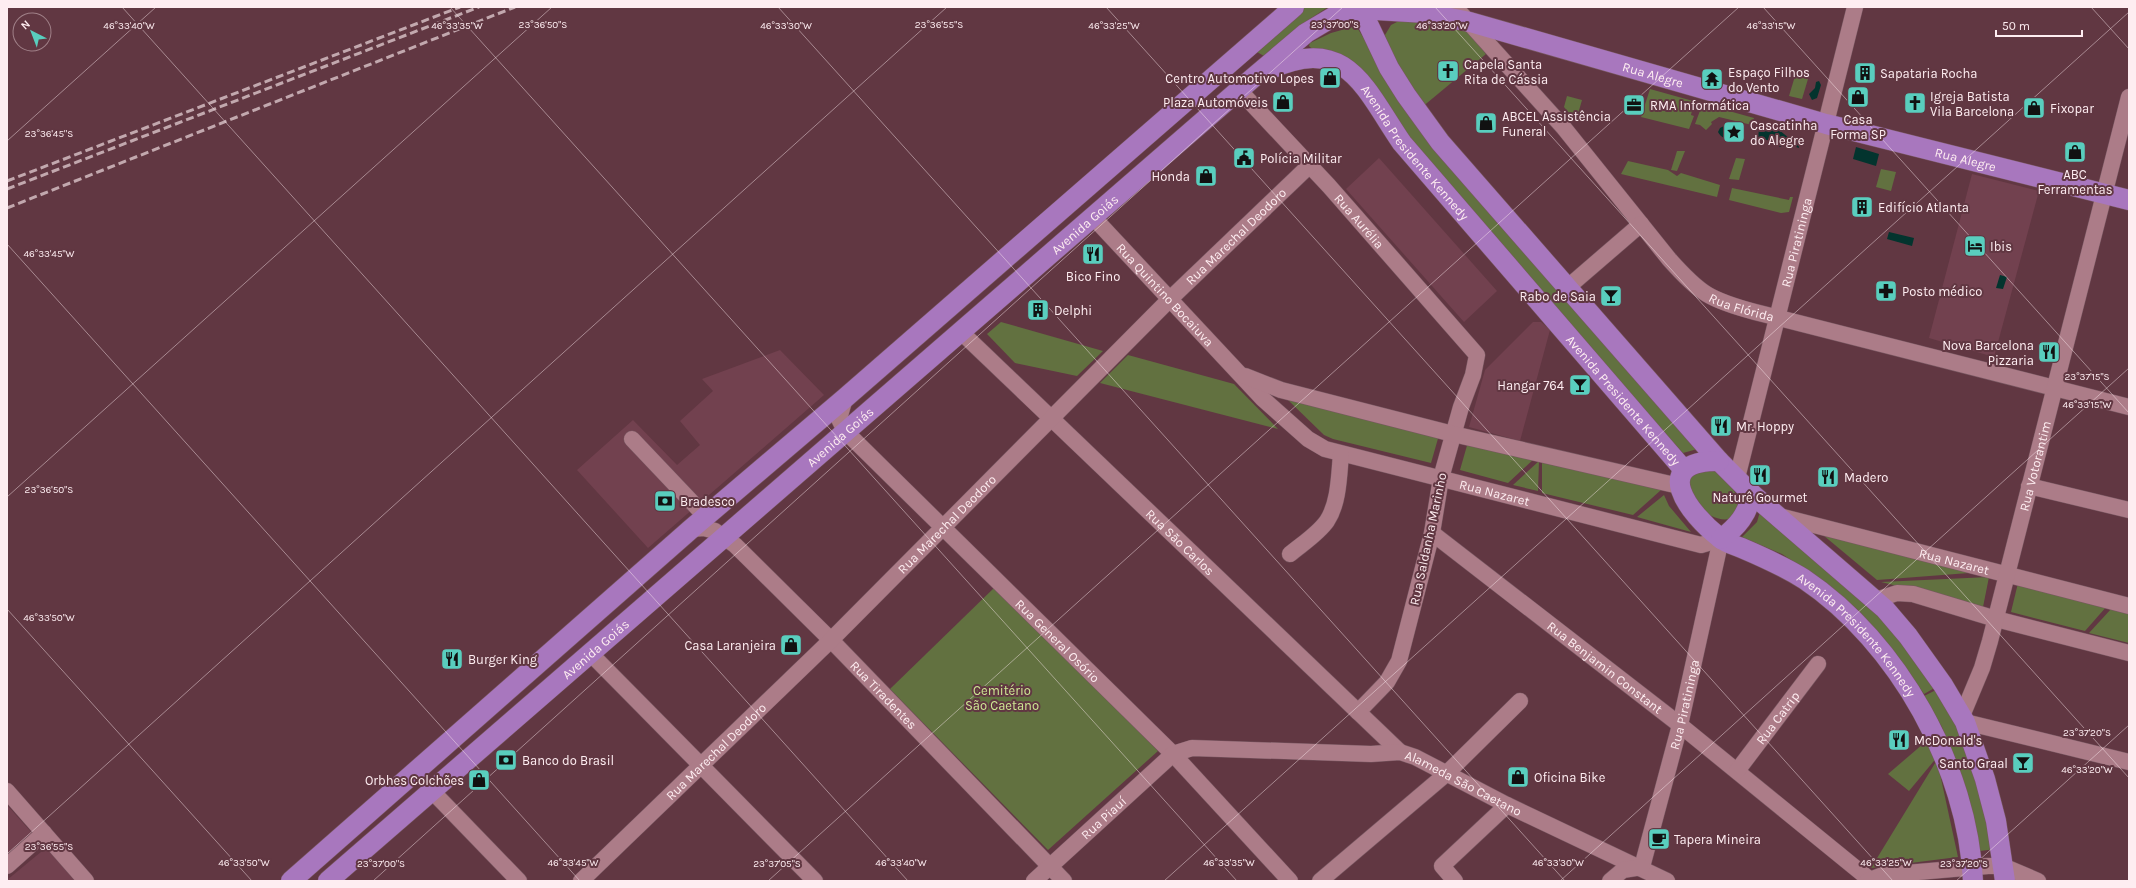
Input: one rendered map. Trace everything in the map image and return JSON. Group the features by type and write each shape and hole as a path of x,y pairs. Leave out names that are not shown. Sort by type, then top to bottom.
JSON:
{"main road":[{"name":"Avenida Goiás","path":"291,881 691,529 845,398 1294,7"},
{"name":"Avenida Goiás","path":"328,881 1254,77 1317,25 1340,15 1361,9"},
{"name":"Rua Alegre","path":"1361,9 1425,13 1470,22 1826,124 2129,200"},
{"name":"Avenida Presidente Kennedy","path":"1361,9 1386,62 1426,124 1719,461 1752,494 1876,600 1908,636 1943,685 1964,719 1985,779 1996,820 2004,874"},
{"path":"1239,90 1230,80 1230,72 1274,25"},
{"name":"Avenida Presidente Kennedy","path":"1254,77 1282,64 1298,59 1317,57 1334,60 1351,72 1363,85 1402,143 1682,478 1685,502 1704,524 1721,539 1788,569 1805,580 1831,600 1879,650 1908,689 1931,725 1960,802 1972,874"},
{"path":"1682,478 1699,462 1719,461"},
{"path":"1721,539 1736,528 1748,508 1752,494"}],"street":[{"name":"Rua Flórida","path":"1455,7 1564,128 1669,259 1687,280 1703,294 1722,303 1778,316 2129,407"},
{"name":"Rua Piratininga","path":"1737,478 1855,7"},
{"name":"Rua Aurélia","path":"1239,90 1310,165 1477,356"},
{"name":"Rua Votorantim","path":"1964,719 1982,668 1996,619 2054,387 2106,194 2129,97"},
{"name":"Rua Marechal Deodoro","path":"581,881 831,640 1170,299 1310,165"},
{"name":"Rua Quintino Bocaiuva","path":"1093,217 1278,413"},
{"path":"1568,287 1641,224"},
{"name":"Rua São Carlos","path":"960,331 1400,752"},
{"name":"Rua Saldanha Marinho","path":"1358,712 1387,682 1399,661 1432,533 1441,478 1453,434 1473,375 1477,356"},
{"name":"Rua Quintino Bocaiuva","path":"1238,372 1281,390"},
{"path":"1278,413 1276,399 1281,390 1453,434 1682,478"},
{"path":"845,398 839,419 845,431"},
{"name":"Rua Nazaret","path":"1278,413 1316,445 1341,454 1441,478 1701,545 1721,539"},
{"name":"Rua General Osório","path":"845,431 1173,754 1290,881"},
{"path":"632,439 706,517"},
{"path":"1290,554 1320,529 1331,514 1339,476 1341,454"},
{"path":"2029,486 2129,510"},
{"name":"Rua Nazaret","path":"1779,516 2129,606"},
{"name":"Rua Tiradentes","path":"691,529 704,528 724,537 831,640 1064,881"},
{"name":"Rua Benjamin Constant","path":"1432,533 1680,725 1868,880"},
{"name":"Rua Piratininga","path":"1642,868 1680,725 1721,539"},
{"path":"1876,600 1897,593 1913,594 1996,619 2129,653"},
{"path":"590,653 701,765 810,879"},
{"name":"Rua Catrip","path":"1738,772 1818,664"},
{"path":"1320,881 1446,774 1520,701"},
{"path":"1964,719 2129,762"},
{"name":"Alameda São Caetano","path":"1173,754 1192,748 1371,754 1400,752 1415,757 1507,805 1667,881"},
{"name":"Rua Piauí","path":"1034,881 1173,754"},
{"path":"7,791 86,881"},
{"path":"432,791 519,881"},
{"path":"1455,881 1442,866 1507,805"},
{"path":"7,866 44,833"},
{"path":"1610,881 1622,870 1642,868"},
{"path":"1868,880 1883,875 2004,874 2038,881"}],"shaded area":[{"path":"1819,81 1821,85 1817,98 1812,100 1809,94 1815,88 1816,82"},
{"path":"1724,126 1733,128 1739,133 1737,138 1724,138 1718,132 1720,128"},
{"path":"1759,130 1779,130 1789,138 1798,137 1799,148 1790,145 1780,147 1776,143 1758,137"},
{"path":"1856,147 1879,154 1876,166 1853,159"},
{"path":"1379,158 1497,291 1464,322 1346,189"},
{"path":"1972,174 2039,191 1994,357 1929,338"},
{"path":"1889,232 1914,238 1912,246 1887,239"},
{"path":"2000,275 2007,277 2003,289 1996,288"},
{"path":"1533,322 1541,322 1550,330 1520,441 1469,427 1485,370"},
{"path":"780,350 824,395 648,548 577,470 633,420 677,465 700,445 680,421 713,391 702,379"},
{"path":"7,805 32,833 7,855"},
{"path":"47,847 75,881 7,881 7,880"}],"green space":[{"path":"1304,7 1328,7 1299,26 1264,56 1257,52"},
{"path":"1403,19 1458,27 1470,34 1486,54 1421,108 1393,61 1385,35 1391,25"},
{"path":"1356,26 1419,125 1701,448 1683,453 1543,297 1409,139 1309,46 1310,43 1331,33"},
{"path":"1795,76 1808,79 1802,99 1789,96"},
{"path":"1650,89 1754,118 1752,125 1719,117 1711,122 1712,124 1706,130 1700,125 1695,124 1701,108 1693,106 1691,115 1694,116 1689,129 1641,117"},
{"path":"1567,96 1582,100 1576,121 1564,107"},
{"path":"1677,151 1685,151 1677,171 1671,170"},
{"path":"1736,158 1745,159 1739,180 1729,179"},
{"path":"1628,161 1668,170 1677,176 1681,173 1720,185 1717,197 1621,174"},
{"path":"1881,169 1896,172 1891,191 1876,187"},
{"path":"1732,188 1789,200 1790,197 1793,197 1789,212 1781,213 1729,200"},
{"path":"1001,322 1103,351 1077,376 1015,363 987,334"},
{"path":"1128,355 1234,384 1278,429 1100,383"},
{"path":"1287,399 1439,435 1431,463 1333,439 1324,435"},
{"path":"1468,442 1535,458 1508,483 1460,470"},
{"path":"1539,461 1538,491 1513,485"},
{"path":"1542,462 1661,490 1633,515 1542,493"},
{"path":"1711,467 1729,485 1737,497 1738,504 1729,519 1719,519 1708,514 1699,507 1692,496 1689,476"},
{"path":"1664,495 1669,506 1691,532 1637,517"},
{"path":"1761,508 1873,603 1938,686 1924,694 1900,659 1857,609 1826,583 1782,554 1742,537 1757,522"},
{"path":"1823,535 1982,572 1877,580"},
{"path":"1989,577 1983,607 1881,582"},
{"path":"2018,583 2107,606 2085,631 2011,612"},
{"name":"Cemitério São Caetano","path":"995,587 1158,751 1048,850 890,689"},
{"path":"2112,608 2129,613 2129,643 2089,633"},
{"path":"1938,689 1957,720 1983,787 1996,849 1980,851 1966,791 1942,727 1924,696"},
{"path":"1930,738 1938,756 1909,791 1888,774"},
{"path":"1937,760 1958,857 1871,868"}],"railway":[{"path":"7,181 460,7"},
{"path":"7,189 479,7"},
{"path":"7,208 515,7"}],"place":[{"name":"Capela Santa Rita de Cássia","path":"1448,71"},
{"name":"Sapataria Rocha","path":"1865,73"},
{"name":"Centro Automotivo Lopes","path":"1330,78"},
{"name":"Espaço Filhos do Vento","path":"1712,79"},
{"name":"Casa Forma SP","path":"1858,97"},
{"name":"Plaza Automóveis","path":"1283,102"},
{"name":"Igreja Batista Vila Barcelona","path":"1915,103"},
{"name":"RMA Informática","path":"1634,105"},
{"name":"Fixopar","path":"2034,108"},
{"name":"ABCEL Assistência Funeral","path":"1486,123"},
{"name":"Cascatinha do Alegre","path":"1734,132"},
{"name":"ABC Ferramentas","path":"2075,152"},
{"name":"Polícia Militar","path":"1244,158"},
{"name":"Honda","path":"1206,176"},
{"name":"Edifício Atlanta","path":"1862,207"},
{"name":"Ibis","path":"1975,246"},
{"name":"Bico Fino","path":"1093,254"},
{"name":"Posto médico","path":"1886,291"},
{"name":"Rabo de Saia","path":"1611,296"},
{"name":"Delphi","path":"1038,310"},
{"name":"Nova Barcelona Pizzaria","path":"2049,352"},
{"name":"Hangar 764","path":"1580,385"},
{"name":"Mr. Hoppy","path":"1721,426"},
{"name":"Naturê Gourmet","path":"1760,475"},
{"name":"Madero","path":"1828,477"},
{"name":"Bradesco","path":"665,501"},
{"name":"Casa Laranjeira","path":"791,645"},
{"name":"Burger King","path":"452,659"},
{"name":"McDonald's","path":"1899,740"},
{"name":"Banco do Brasil","path":"506,760"},
{"name":"Santo Graal","path":"2023,763"},
{"name":"Oficina Bike","path":"1518,777"},
{"name":"Orbhes Colchões","path":"479,780"},
{"name":"Tapera Mineira","path":"1659,839"}]}
